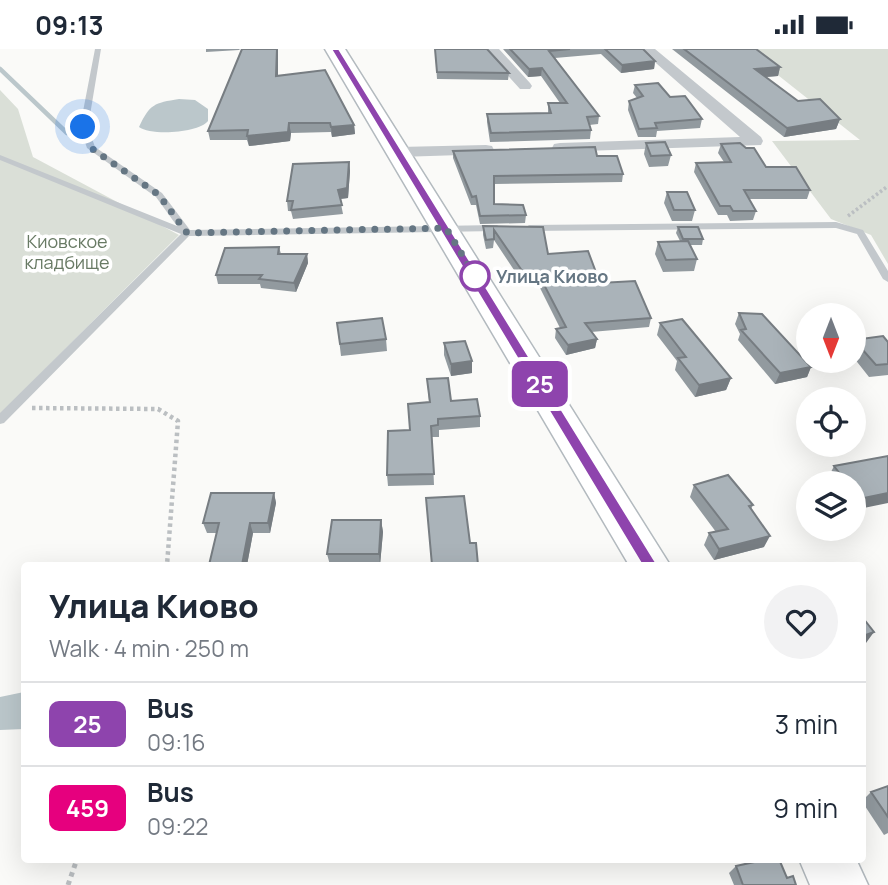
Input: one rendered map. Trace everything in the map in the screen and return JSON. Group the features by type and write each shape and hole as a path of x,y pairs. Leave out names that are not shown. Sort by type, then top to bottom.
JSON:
{"main road":[{"path":"335,49 648,562"},
{"path":"827,863 841,885"}],"street":[{"path":"491,49 525,86"},
{"path":"549,149 755,141 647,49"},
{"path":"399,152 508,149"}],"lane":[{"path":"98,49 83,127 91,148 159,195 187,233"},
{"path":"0,157 187,233 502,228"},
{"path":"516,228 836,225 860,232 888,279"},
{"path":"0,420 187,233"}],"path":[{"path":"836,225 888,186"},
{"path":"12,408 158,409 177,421 167,562"},
{"path":"68,885 76,863"}],"green space":[{"path":"745,49 888,49 888,264 871,235 831,219 772,141 860,140"},
{"name":"Киовское кладбище","path":"0,90 18,109 33,157 179,235 0,414"}],"shaded area":[{"path":"179,99 195,100 208,109 208,121 195,128 175,132 154,132 139,127 146,113 154,106"},
{"path":"21,693 21,729 0,730 0,697"}],"building":[{"path":"242,49 277,49 276,76 325,70 354,125 331,127 330,123 289,123 288,132 247,136 248,130 208,131"},
{"path":"435,49 487,49 509,73 437,72"},
{"path":"510,49 570,49 549,51 599,116 587,117 591,130 491,133 487,114 551,113 548,103 567,103 542,68 529,69"},
{"path":"605,49 643,49 655,61 622,65"},
{"path":"684,49 756,49 780,67 755,69 798,101 820,99 840,119 787,128"},
{"path":"658,83 670,97 685,96 702,119 655,123 657,128 639,129 629,101 643,96 635,85"},
{"path":"665,142 671,155 651,156 646,143"},
{"path":"740,143 746,148 754,148 766,167 796,167 810,190 744,190 756,211 733,211 730,206 720,206 696,163 731,162 721,144"},
{"path":"595,147 597,156 617,156 623,174 494,176 494,204 523,205 526,215 480,216 476,196 472,197 453,151"},
{"path":"349,162 347,188 338,190 342,205 291,210 293,201 287,201 293,164"},
{"path":"667,192 687,192 695,210 674,210"},
{"path":"483,226 543,227 548,254 588,251 600,283 635,281 651,318 585,323 597,339 568,345 556,329 566,327 538,273 525,275 494,230 494,239 486,240"},
{"path":"678,227 698,227 703,239 683,239"},
{"path":"688,241 697,259 666,260 658,242"},
{"path":"279,247 278,254 307,254 294,283 259,279 262,275 216,275 225,248"},
{"path":"739,313 762,314 796,351 796,370 780,373 741,330 746,329"},
{"path":"382,318 386,339 340,344 337,323"},
{"path":"682,319 731,378 699,385 678,358 686,357 660,323"},
{"path":"883,336 888,342 888,364 876,365 866,354 866,338"},
{"path":"465,341 472,361 451,364 444,343"},
{"path":"448,378 451,401 477,399 480,416 438,419 438,425 431,426 434,474 387,475 388,431 410,430 408,404 430,402 427,379"},
{"path":"888,456 888,493 866,498 866,471 838,471 834,466"},
{"path":"728,475 753,505 749,506 770,536 719,549 709,533 728,529 694,485"},
{"path":"211,493 274,493 268,523 250,523 243,562 210,562 219,523 203,523"},
{"path":"464,496 470,543 476,543 478,562 432,562 426,498"},
{"path":"332,520 381,520 379,554 327,554"},
{"path":"866,622 874,632 866,635"},
{"path":"888,786 888,817 871,792"},
{"path":"781,863 787,878 793,876 796,885 743,885 736,866"}],"waterway":[{"path":"0,69 67,133"}],"bus line":[{"name":"25","path":"335,49 648,562"}],"place":[{"name":"Улица Киово","path":"475,276"}],"route":[{"path":"83,127 91,148 159,195 187,233 446,228 475,276"}]}
